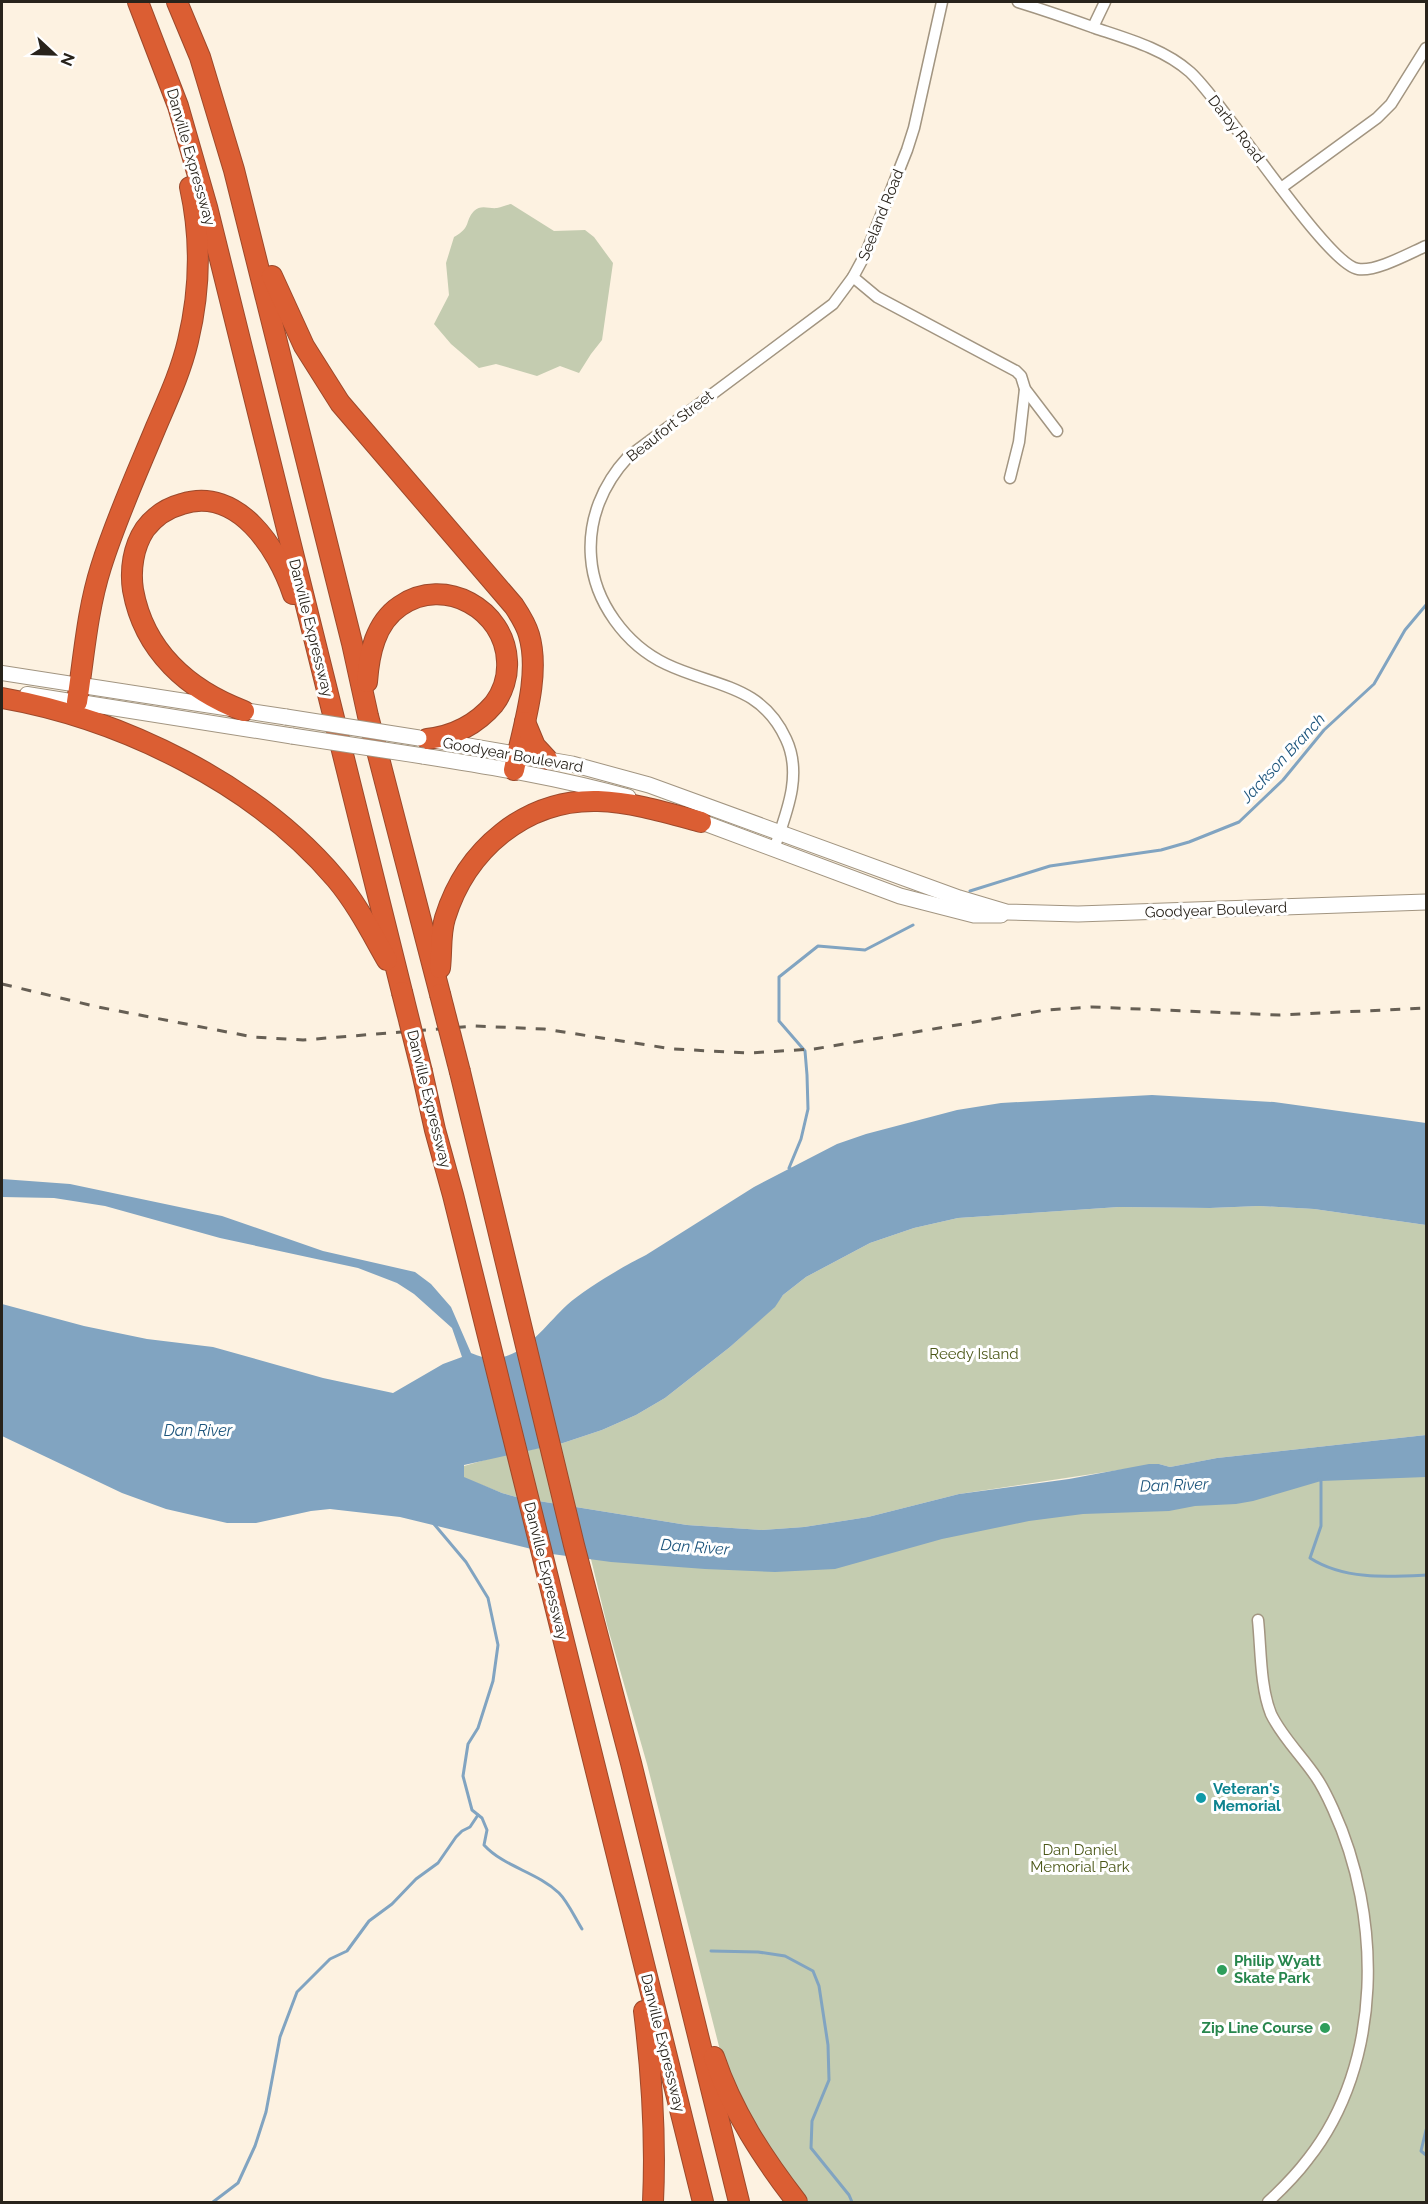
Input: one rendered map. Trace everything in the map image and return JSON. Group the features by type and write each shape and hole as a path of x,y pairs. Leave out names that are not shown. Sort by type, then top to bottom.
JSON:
{"highway":[{"name":"Danville Expressway","path":"138,2 171,87 207,207 703,2202"},
{"path":"177,2 200,57 218,112 261,274 352,643 365,706 460,1072 739,2202"},
{"path":"78,694 88,623 100,569 180,368 194,315 198,269 196,226 171,87"},
{"path":"218,112 238,159 266,260 278,292 321,375 361,429 514,606 523,621 532,652 532,672 525,722 516,762"},
{"path":"244,711 216,699 179,674 165,660 148,635 136,606 132,571 138,542 154,520 174,506 195,501 219,503 239,513 262,536 274,554 292,591 308,643 316,651"},
{"path":"365,706 370,651 375,637 391,614 408,601 426,596 442,595 466,600 486,614 501,634 507,653 506,678 496,701 472,724 450,735 423,744"},
{"path":"2,698 63,711 138,740 201,772 243,798 294,837 337,879 366,921 400,985"},
{"path":"525,722 535,746 547,759"},
{"path":"439,991 444,920 459,884 479,853 492,840 519,821 553,807 574,802 596,801 615,802 701,822"},
{"path":"610,1833 609,1860 637,1971 650,2055 654,2126 653,2202"},
{"path":"662,1890 671,1910 707,2036 732,2101 760,2152 797,2202"}],"main road":[{"name":"Goodyear Boulevard","path":"78,694 286,717 516,762 627,796 921,903 974,915 1000,915 1006,912"},
{"name":"Goodyear Boulevard","path":"78,694 292,736 423,744"},
{"name":"Goodyear Boulevard","path":"516,762 547,759 649,785 959,898 1006,912 1127,913 1426,902"}],"street":[{"name":"Seeland Road","path":"942,2 907,150 854,278 877,297 1016,371 1021,376 1025,389 1057,431"},
{"name":"Darby Road","path":"1018,2 1160,52 1190,72 1317,234 1350,267 1358,269 1374,267 1426,246"},
{"path":"1093,27 1105,2"},
{"path":"1281,188 1377,118 1391,104 1426,48"},
{"name":"Beaufort Street","path":"774,849 792,793 794,778 792,753 780,728 770,714 749,695 733,687 667,665 653,657 625,633 610,614 595,577 590,548 592,527 602,495 614,473 628,457 833,304 854,278"},
{"path":"1010,478 1019,442 1025,389"},
{"name":"Goodyear Boulevard","path":"2,673 78,694"},
{"name":"Goodyear Boulevard","path":"2,690 78,694"},
{"path":"1258,1620 1264,1686 1271,1714 1323,1788 1347,1845 1365,1922 1368,1977 1365,2023 1343,2098 1310,2158 1268,2202"}],"green space":[{"path":"511,204 554,231 585,230 594,237 613,263 602,340 579,373 560,366 537,376 496,364 479,368 451,344 434,324 449,295 446,263 454,237 466,227 471,215 477,209 497,208"},
{"name":"Reedy Island","path":"1259,1206 1314,1209 1426,1225 1426,1435 1217,1458 1170,1467 1159,1464 959,1494 868,1517 804,1527 762,1530 687,1525 520,1498 464,1478 464,1466 563,1443 602,1430 636,1415 665,1398 730,1347 774,1307 783,1295 806,1277 870,1243 914,1228 958,1218 1119,1207"},
{"name":"Dan Daniel Memorial Park","path":"1426,1475 1426,2202 809,2202 778,2162 745,2110 723,2062 647,1764 607,1625 589,1551 1006,1520 1318,1479"}],"water":[{"name":"Dan River","path":"1152,1095 1274,1102 1426,1123 1426,1225 1314,1209 1259,1206 1119,1207 958,1218 914,1228 870,1243 806,1277 783,1295 775,1307 730,1347 665,1398 636,1415 602,1430 563,1443 464,1465 464,1477 520,1498 687,1525 762,1530 804,1527 868,1517 959,1494 1069,1479 1149,1464 1170,1467 1217,1458 1426,1435 1426,1477 1321,1481 1236,1504 1195,1506 1169,1511 1083,1514 1029,1521 942,1539 835,1569 775,1572 611,1562 552,1554 400,1517 330,1509 256,1523 227,1523 166,1509 122,1493 2,1436 2,1304 84,1326 147,1339 213,1347 323,1378 393,1393 443,1364 462,1357 452,1328 414,1294 397,1283 358,1268 220,1238 105,1206 54,1198 2,1197 2,1179 70,1184 222,1216 323,1251 415,1272 431,1284 451,1307 471,1353 487,1358 501,1357 525,1346 575,1298 616,1271 646,1255 754,1187 837,1144 957,1110 1001,1103"}],"waterway":[{"name":"Jackson Branch","path":"970,891 1050,866 1161,850 1189,842 1239,822 1283,780 1324,730 1374,684 1405,630 1426,605"},
{"name":"Jackson Branch","path":"791,1169 789,1168 801,1139 808,1109 807,1075 805,1051 779,1021 779,977 818,946 865,950 913,925"},
{"path":"1319,1479 1321,1481 1321,1526 1310,1558 1323,1565 1352,1574 1426,1575"},
{"path":"434,1524 466,1562 488,1598 498,1645 493,1681 478,1728 468,1744 463,1776 472,1810 482,1818 487,1830 484,1845 501,1859 541,1880 559,1893 582,1929"},
{"path":"213,2202 238,2183 255,2146 266,2112 280,2037 297,1992 330,1959 347,1951 369,1921 392,1904 416,1879 438,1863 456,1837 470,1827 478,1815"},
{"path":"711,1951 758,1952 785,1956 813,1971 819,1986 828,2045 829,2080 812,2121 811,2148 849,2195 852,2202"},
{"path":"1426,2130 1421,2151 1426,2155"}],"railway":[{"path":"2,984 98,1007 253,1037 303,1040 475,1026 544,1029 673,1049 749,1053 814,1049 1046,1010 1092,1007 1279,1015 1426,1008"}],"place":[{"name":"Veteran's Memorial","path":"1201,1798"},
{"name":"Philip Wyatt Skate Park","path":"1222,1970"},
{"name":"Zip Line Course","path":"1325,2028"}]}
